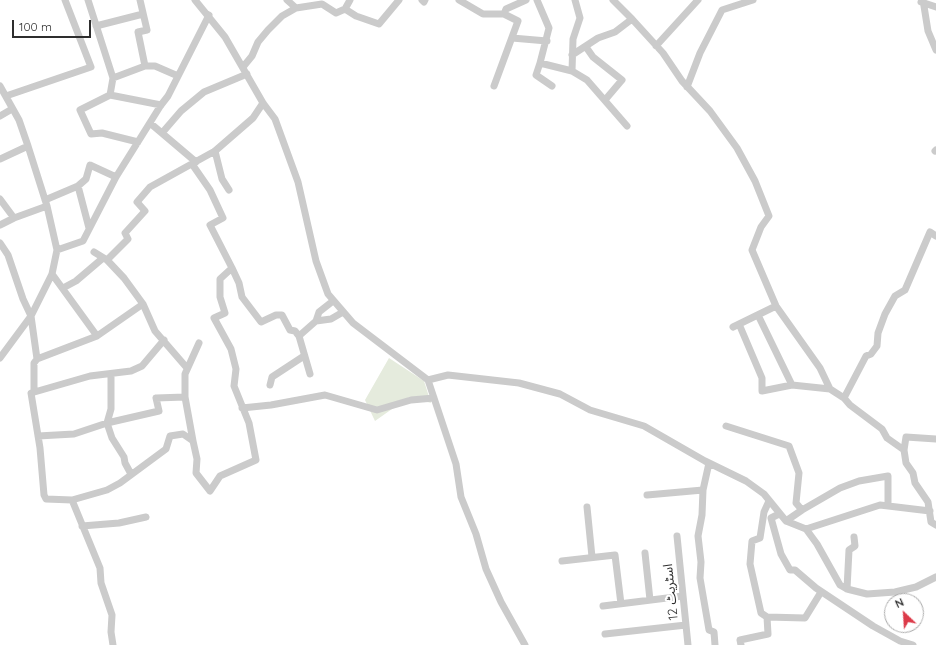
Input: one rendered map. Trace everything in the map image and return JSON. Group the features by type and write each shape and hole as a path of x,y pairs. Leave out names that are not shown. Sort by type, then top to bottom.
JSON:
{"street":[{"path":"6,96 91,67 66,0"},
{"path":"88,0 113,78 110,94"},
{"path":"140,0 147,30 138,32 145,66"},
{"path":"195,0 209,15 247,74 263,103 275,119 286,145 298,182 316,261 328,294 353,323 428,380 456,464 461,497 476,534 486,569 501,602 525,645"},
{"path":"287,0 296,8"},
{"path":"243,68 252,56 258,42 282,16 296,8 322,4 336,13 345,9 350,0"},
{"path":"345,9 356,16 379,24 398,0"},
{"path":"422,0 424,2 425,0"},
{"path":"459,0 483,14 504,14 518,21 494,86"},
{"path":"504,14 506,9 526,0"},
{"path":"537,0 549,28 536,75 552,86"},
{"path":"572,71 573,39 580,18 575,0"},
{"path":"613,0 656,46 710,111 737,148 755,181 768,216 761,227 752,250 776,306 820,368 830,389"},
{"path":"656,46 698,0"},
{"path":"688,86 700,53 722,10 752,0"},
{"path":"922,1 936,7"},
{"path":"922,1 928,31 936,50"},
{"path":"96,26 143,14"},
{"path":"57,250 83,241 116,177 168,96 209,15"},
{"path":"572,55 598,38 615,32 632,20"},
{"path":"512,38 546,41"},
{"path":"586,47 593,57 622,80 605,100"},
{"path":"540,63 572,71 587,80 628,126"},
{"path":"113,78 145,66 155,66 178,76"},
{"path":"162,133 181,111 204,92 247,74"},
{"path":"0,86 19,120 46,203 57,250 52,274 31,316 0,358"},
{"path":"138,142 102,133 91,134 80,110 110,94 161,105"},
{"path":"63,288 76,281 128,239 125,233 145,211 138,202 150,187 215,151 253,118 263,103"},
{"path":"0,116 12,109"},
{"path":"150,123 194,163 210,190 224,218 210,225 239,283 242,297 261,322 276,315 282,315 290,330 295,331 299,336 310,374"},
{"path":"0,159 28,146"},
{"path":"215,151 222,179 229,190"},
{"path":"0,225 78,186 86,179 90,164 116,177"},
{"path":"78,186 89,228"},
{"path":"0,199 14,218"},
{"path":"844,398 866,356 871,354 877,346 878,333 885,314 895,296 905,290 930,232 936,236"},
{"path":"0,243 8,256 31,316 37,359"},
{"path":"94,252 105,259 124,278 143,304 155,331 186,368"},
{"path":"199,343 186,368 185,397 197,459 196,473 210,491 220,476 256,460 249,423 234,386 236,369 231,349 214,318 225,313 220,297 220,279 232,268"},
{"path":"52,274 97,336"},
{"path":"299,336 316,321 319,312 333,301"},
{"path":"143,304 97,336 37,359 34,363 34,391 31,392 38,436 44,495 46,499 72,500 107,490 166,450 170,436 183,434 193,441"},
{"path":"776,306 736,326 762,378 762,391 792,385 830,389 844,398 850,405 882,429 887,438 904,450"},
{"path":"316,321 331,320 343,312"},
{"path":"758,315 792,385"},
{"path":"34,391 90,376 131,371 142,366 164,340"},
{"path":"270,385 272,377 304,356"},
{"path":"111,374 111,409 107,422 112,438 124,457 131,474"},
{"path":"428,380 448,375 520,383 560,394 590,410 644,426 709,463 746,481 764,494 786,521 806,529 817,544 840,585 847,589 867,594 895,592 916,587 936,577"},
{"path":"242,408 271,405 325,395 377,410 411,400 434,398"},
{"path":"38,436 74,434 107,422 159,412 156,398 185,397"},
{"path":"726,426 790,446 799,473 796,503 802,510"},
{"path":"936,439 906,437 904,450 906,462 913,473 915,482 928,502 931,522 936,525"},
{"path":"709,463 703,490 702,515 698,536 702,562 700,578 709,630 714,632 715,645"},
{"path":"786,521 840,488 859,481 888,476 888,506"},
{"path":"647,495 703,490"},
{"path":"72,500 100,568 101,583 109,602 112,615 110,632 113,645"},
{"path":"769,501 764,512 760,538 752,541 750,564 760,613 767,617 805,618 821,592"},
{"path":"806,529 880,505 930,511"},
{"path":"587,507 592,557"},
{"path":"779,514 771,518 781,554 790,570 795,570 821,592 873,626 900,641 913,645"},
{"path":"82,526 119,523 146,518"},
{"name":"اسٹریٹ 12","path":"677,536 688,645"},
{"path":"847,589 849,550 855,546 854,537"},
{"path":"645,553 650,600"},
{"path":"562,561 612,554 616,557 621,604"},
{"path":"603,606 683,596"},
{"path":"742,645 740,640 768,634 767,617"},
{"path":"605,634 686,625"}],"shaded area":[{"path":"389,358 424,381 431,403 409,397 375,421 365,400"}]}
